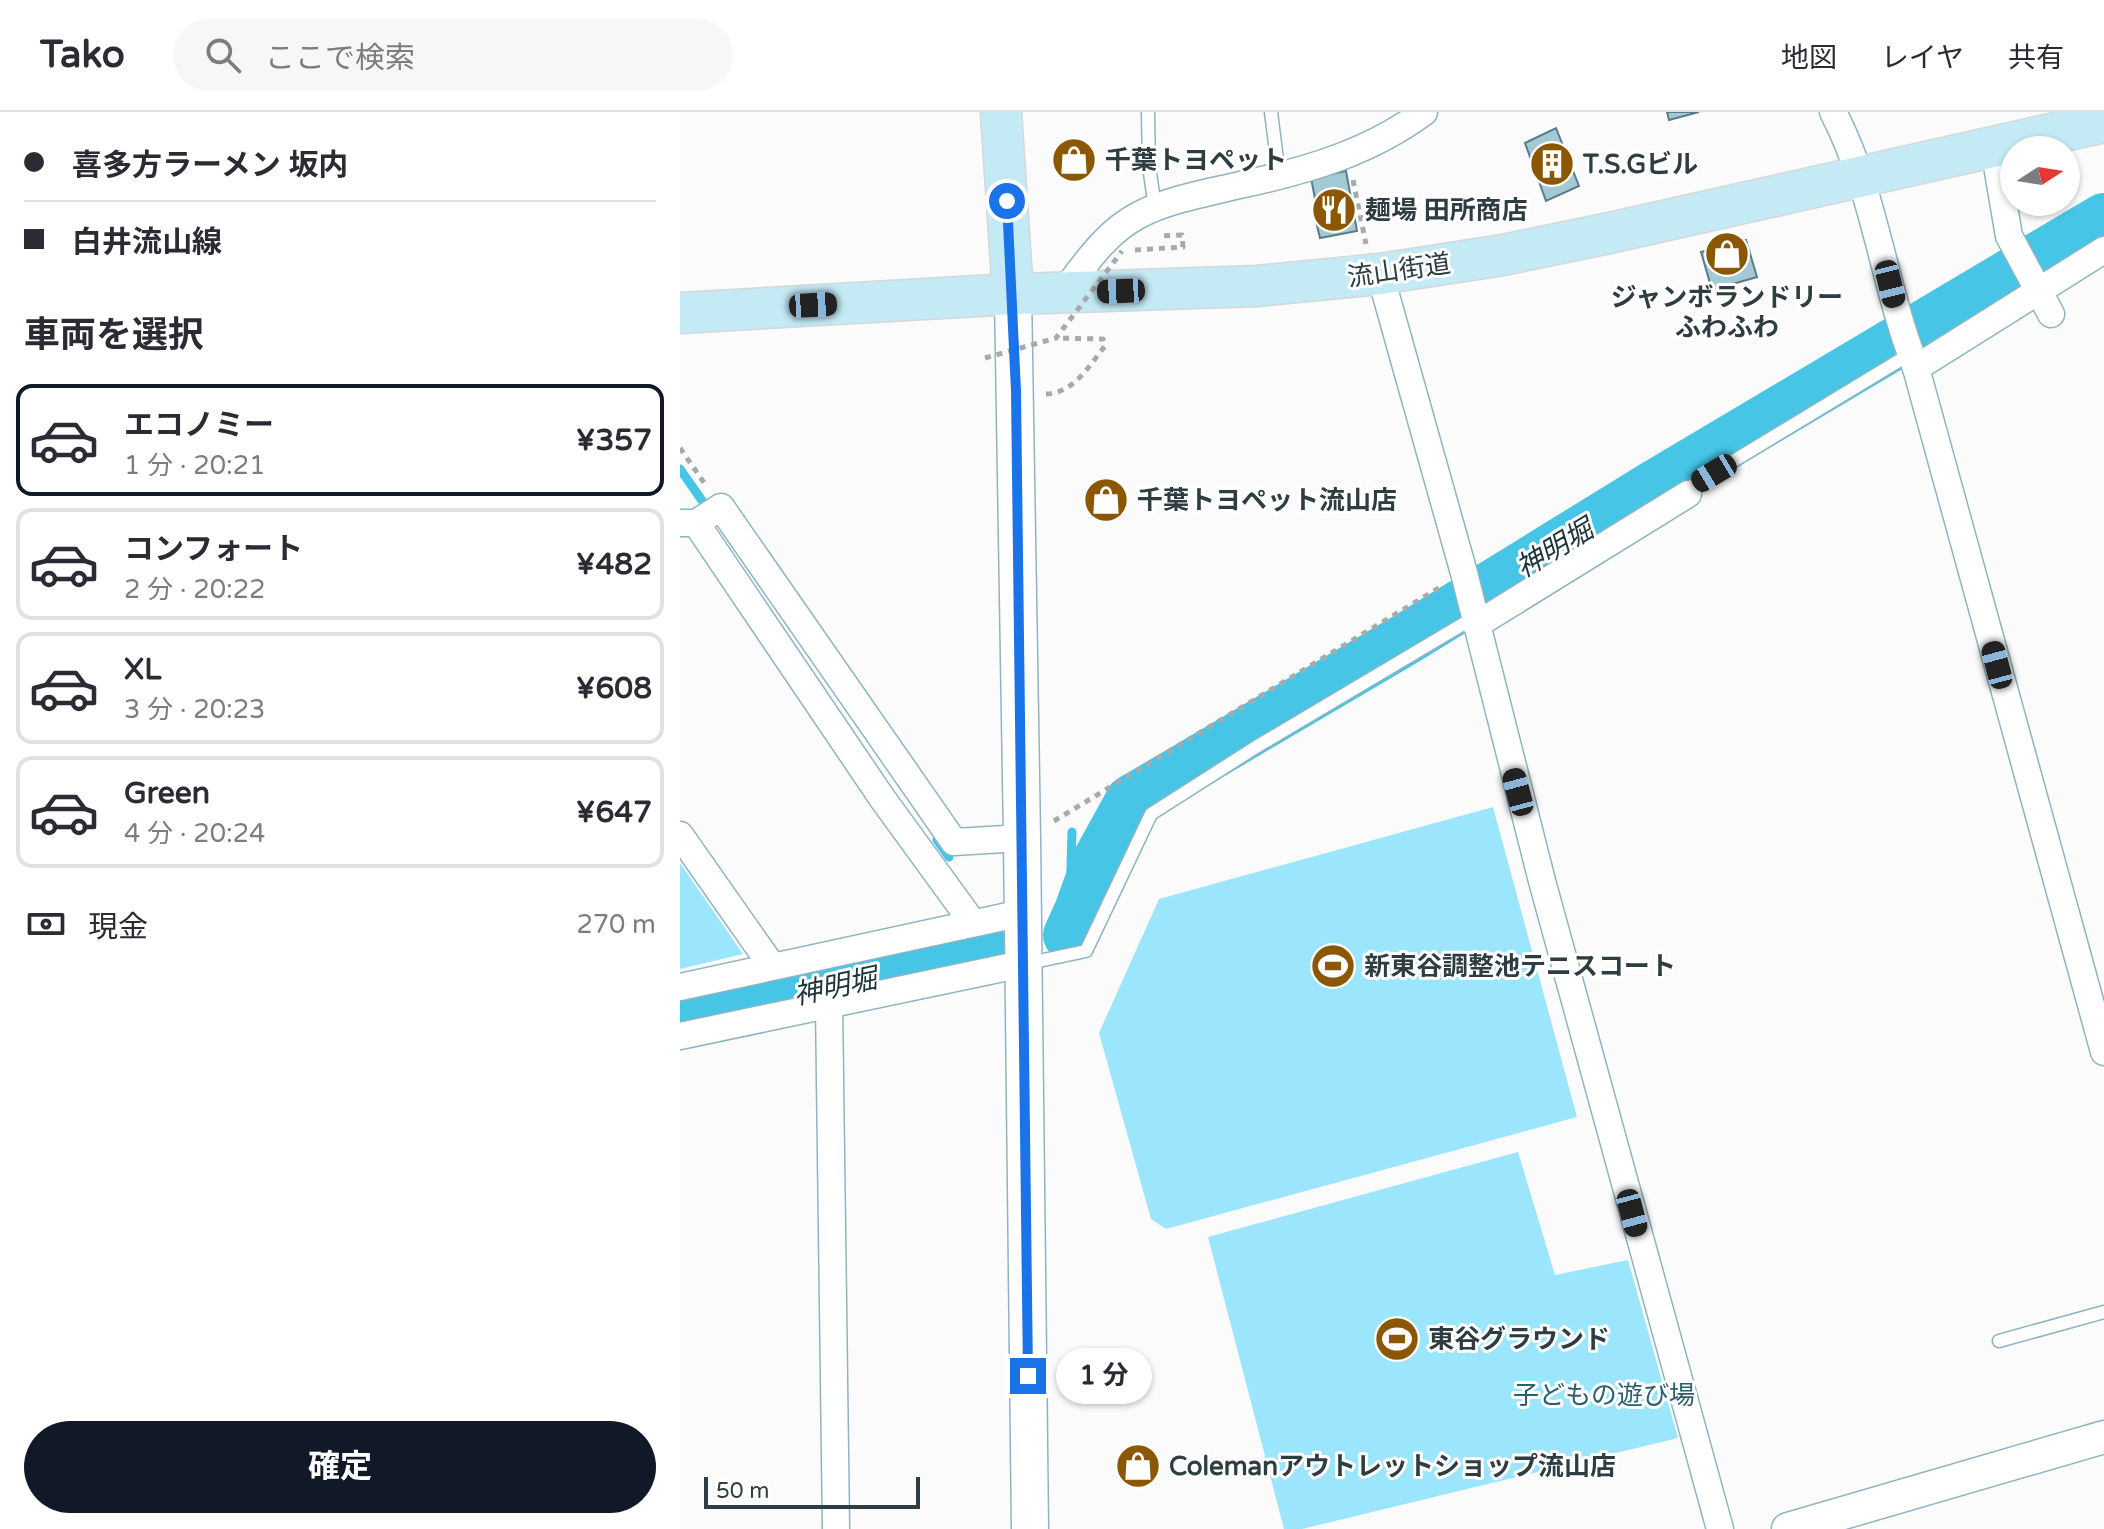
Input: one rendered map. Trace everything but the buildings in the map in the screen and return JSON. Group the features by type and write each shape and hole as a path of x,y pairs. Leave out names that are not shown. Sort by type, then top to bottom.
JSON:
{"main road":[{"path":"1001,112 1013,294 1037,830 1022,913 1030,1529"},
{"name":"流山街道","path":"680,313 1013,294 1257,286 1376,275 1503,255 2104,122"}],"street":[{"path":"1063,293 1095,250 1129,221 1155,208 1279,177 1349,155 1368,147 1424,112"},
{"path":"1833,112 1870,206 1896,310 1913,361 2104,1052"},
{"path":"1994,148 2009,236 2040,294"},
{"path":"1913,361 2040,294 2104,250"},
{"path":"1376,275 1464,573 1546,896 1720,1529"},
{"path":"1475,618 1688,494"},
{"path":"973,923 688,523 721,507 954,842 1037,830"},
{"path":"680,835 772,966"},
{"path":"680,987 1022,913"},
{"path":"680,1036 1022,964"},
{"path":"829,1003 836,1529"},
{"path":"1788,1529 2104,1437"}],"lane":[{"path":"1148,112 1149,166 1155,208"},
{"path":"1271,112 1279,177"},
{"path":"1688,494 1689,488 1913,361"},
{"path":"1022,964 1086,951 1151,814 1256,747 1475,618"},
{"path":"1999,1341 2104,1312"}],"path":[{"path":"1349,155 1376,275"},
{"path":"1056,338 1122,251 1183,247 1182,235 1150,237"},
{"path":"985,358 1056,338 1103,339 1105,346 1074,384 1055,394 1045,395"},
{"path":"680,448 721,507"},
{"path":"1037,830 1464,573"}],"green space":[{"name":"新東谷調整池テニスコート","path":"1493,807 1577,1117 1166,1229 1151,1219 1099,1033 1159,899"},
{"path":"680,863 743,954 680,969"},
{"name":"東谷グラウンド","path":"1518,1152 1555,1275 1628,1260 1678,1438 1302,1529 1284,1529 1208,1237"}],"waterway":[{"name":"神明堀","path":"1069,935 1098,861 1131,801 2104,219"},
{"path":"680,469 710,512"},
{"path":"1069,935 1072,832"},
{"path":"937,840 949,857"},
{"name":"神明堀","path":"680,1018 989,954"}],"place":[{"name":"千葉トヨペット","path":"1074,160"},
{"name":"T.S.Gビル","path":"1552,164"},
{"name":"麺場 田所商店","path":"1334,210"},
{"name":"ジャンボランドリー ふわふわ","path":"1727,254"},
{"name":"千葉トヨペット流山店","path":"1106,500"},
{"name":"新東谷調整池テニスコート","path":"1333,966"},
{"name":"東谷グラウンド","path":"1397,1339"},
{"name":"Colemanアウトレットショップ流山店","path":"1138,1466"}],"route":[{"path":"1007,201 1016,391 1028,1376"}],"park label":[{"name":"子どもの遊び場","path":"1604,1395"}]}
